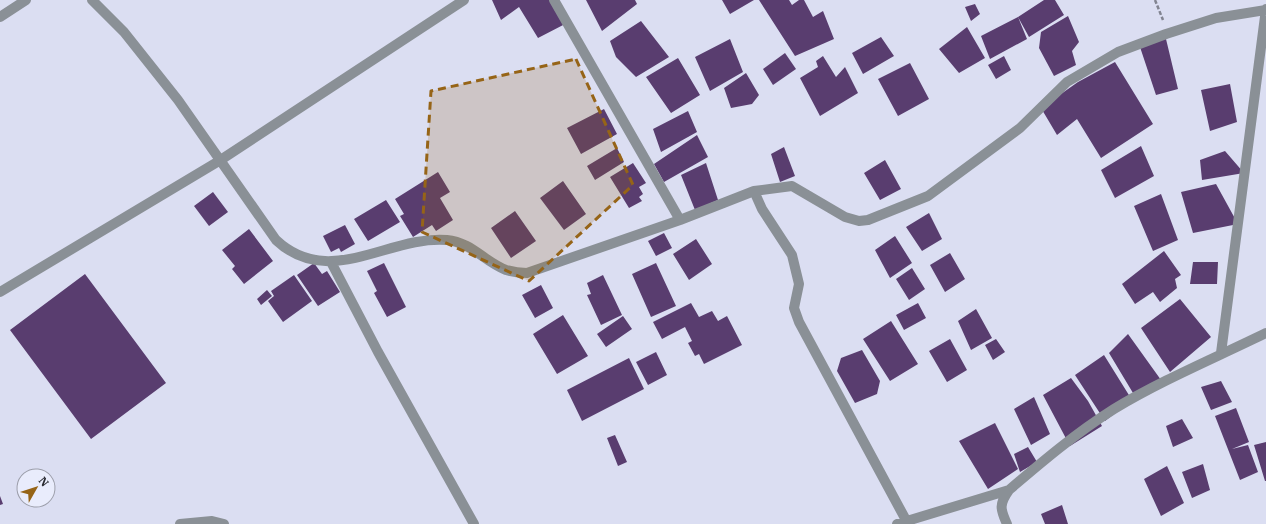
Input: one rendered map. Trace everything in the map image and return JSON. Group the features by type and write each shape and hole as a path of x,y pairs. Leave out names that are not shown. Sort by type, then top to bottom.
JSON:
{"street":[{"path":"0,17 26,0"},
{"path":"92,0 134,44 178,100 276,240 284,248 307,258 331,262 360,258 417,243 434,240 449,240 468,247 505,269 527,273 680,220 754,191 792,186 844,217 859,221 868,220 928,196 1020,128 1067,82 1118,52 1166,34 1216,18 1266,9 1221,353"},
{"path":"0,292 220,161 464,0"},
{"path":"554,0 680,220"},
{"path":"754,191 762,209 792,255 799,284 794,308 799,322 902,523 1008,490"},
{"path":"331,262 378,352 474,524"},
{"path":"1007,524 1002,512 1002,500 1008,490 1064,443 1115,409 1221,353 1266,333"},
{"path":"180,524 212,521 224,524"}],"path":[{"path":"1155,0 1165,25 1166,34"}],"highlighted area":[{"path":"576,59 633,185 529,281 422,232 431,91"}],"building":[{"path":"492,0 549,0 567,23 538,38 519,7 501,20"},
{"path":"586,0 635,0 637,4 602,31"},
{"path":"722,0 754,0 730,14"},
{"path":"759,0 789,0 792,5 799,0 804,0 813,17 823,11 834,39 795,56"},
{"path":"1044,0 1055,0 1064,15 1029,37 1018,17"},
{"path":"975,4 980,14 971,21 965,7"},
{"path":"1068,16 1079,42 1072,51 1076,65 1054,76 1039,48 1041,32"},
{"path":"1018,17 1027,39 990,59 981,36"},
{"path":"641,21 669,57 636,77 616,57 610,41"},
{"path":"967,27 985,58 959,73 939,49"},
{"path":"881,37 894,56 863,74 852,53"},
{"path":"730,39 743,72 710,91 695,57"},
{"path":"1166,39 1178,89 1156,95 1139,44"},
{"path":"785,53 796,69 773,85 763,69"},
{"path":"823,56 836,77 845,67 858,93 820,116 800,78 818,67 816,61"},
{"path":"1004,56 1011,70 996,79 988,65"},
{"path":"678,58 700,95 671,113 646,77"},
{"path":"1115,62 1153,124 1101,158 1077,119 1057,135 1041,108 1078,82"},
{"path":"910,63 929,99 898,116 878,79"},
{"path":"746,73 759,95 752,104 731,108 724,88"},
{"path":"1230,84 1237,122 1210,131 1201,90"},
{"path":"604,109 617,134 581,154 567,128"},
{"path":"688,111 697,132 661,152 653,129"},
{"path":"697,135 708,157 664,182 654,164"},
{"path":"1141,146 1154,176 1115,198 1101,170"},
{"path":"784,147 795,176 780,182 771,154"},
{"path":"617,148 624,162 595,180 587,166"},
{"path":"1225,151 1244,173 1202,180 1200,160"},
{"path":"885,160 901,189 880,200 864,173"},
{"path":"633,163 646,183 639,187 643,194 639,197 642,201 629,208 610,177"},
{"path":"706,163 718,200 695,210 681,175"},
{"path":"438,172 450,192 440,198 453,220 436,231 432,225 413,237 400,216 404,214 395,199"},
{"path":"563,181 586,214 564,230 540,198"},
{"path":"1216,184 1238,224 1193,233 1181,192"},
{"path":"213,192 228,212 209,226 194,206"},
{"path":"1161,194 1178,240 1153,251 1134,206"},
{"path":"386,200 400,222 368,241 354,219"},
{"path":"515,211 536,241 511,258 491,228"},
{"path":"929,213 942,239 922,251 906,227"},
{"path":"345,225 355,244 341,252 339,248 331,252 323,236"},
{"path":"249,229 273,261 244,284 232,269 235,266 222,250"},
{"path":"664,233 672,248 656,256 648,241"},
{"path":"895,236 912,263 890,278 875,250"},
{"path":"696,239 712,264 689,280 673,254"},
{"path":"1164,251 1181,275 1175,279 1177,288 1160,302 1153,292 1135,304 1122,284"},
{"path":"950,253 965,279 945,292 930,265"},
{"path":"1193,262 1218,262 1217,284 1190,284"},
{"path":"314,263 322,274 327,271 340,292 318,306 297,275"},
{"path":"384,263 406,307 387,317 374,293 377,291 367,271"},
{"path":"656,263 676,306 651,317 632,274"},
{"path":"912,268 925,289 909,300 896,279"},
{"path":"85,274 166,383 91,439 10,330"},
{"path":"294,275 312,301 283,322 268,301 274,296 271,291"},
{"path":"603,275 622,315 601,325 587,295 591,294 587,283"},
{"path":"541,285 553,308 535,318 522,295"},
{"path":"267,290 272,296 261,305 257,299"},
{"path":"1180,299 1211,337 1170,372 1141,328"},
{"path":"691,303 699,317 712,311 718,321 727,316 742,345 704,364 699,354 695,356 688,343 692,341 685,327 662,339 653,322"},
{"path":"918,303 926,318 904,330 896,315"},
{"path":"976,309 992,338 971,350 958,321"},
{"path":"563,315 588,356 557,374 533,334"},
{"path":"623,316 632,329 606,347 597,334"},
{"path":"891,321 918,364 890,381 863,339"},
{"path":"1128,334 1161,380 1136,398 1109,353"},
{"path":"950,339 967,370 947,382 929,351"},
{"path":"996,339 1005,352 993,360 985,345"},
{"path":"862,350 880,381 877,394 855,403 837,371 841,358"},
{"path":"656,352 667,375 648,385 636,362"},
{"path":"1104,355 1132,400 1105,421 1075,375"},
{"path":"629,358 644,389 582,421 567,390"},
{"path":"1071,378 1088,401 1102,426 1070,446 1043,395"},
{"path":"1221,381 1232,402 1211,410 1201,387"},
{"path":"1034,397 1050,434 1031,445 1014,409"},
{"path":"1236,408 1249,442 1232,449 1248,445 1258,472 1240,480 1215,416"},
{"path":"1182,419 1193,438 1173,447 1166,426"},
{"path":"995,423 1018,469 988,489 959,441"},
{"path":"615,435 627,462 618,466 607,438"},
{"path":"1266,442 1266,481 1265,481 1254,445"},
{"path":"1028,447 1037,462 1020,472 1014,454"},
{"path":"1203,464 1210,490 1192,498 1182,472"},
{"path":"1167,466 1184,503 1161,516 1144,479"},
{"path":"0,496 3,504 0,505"},
{"path":"1062,505 1068,524 1045,524 1041,514"}]}
